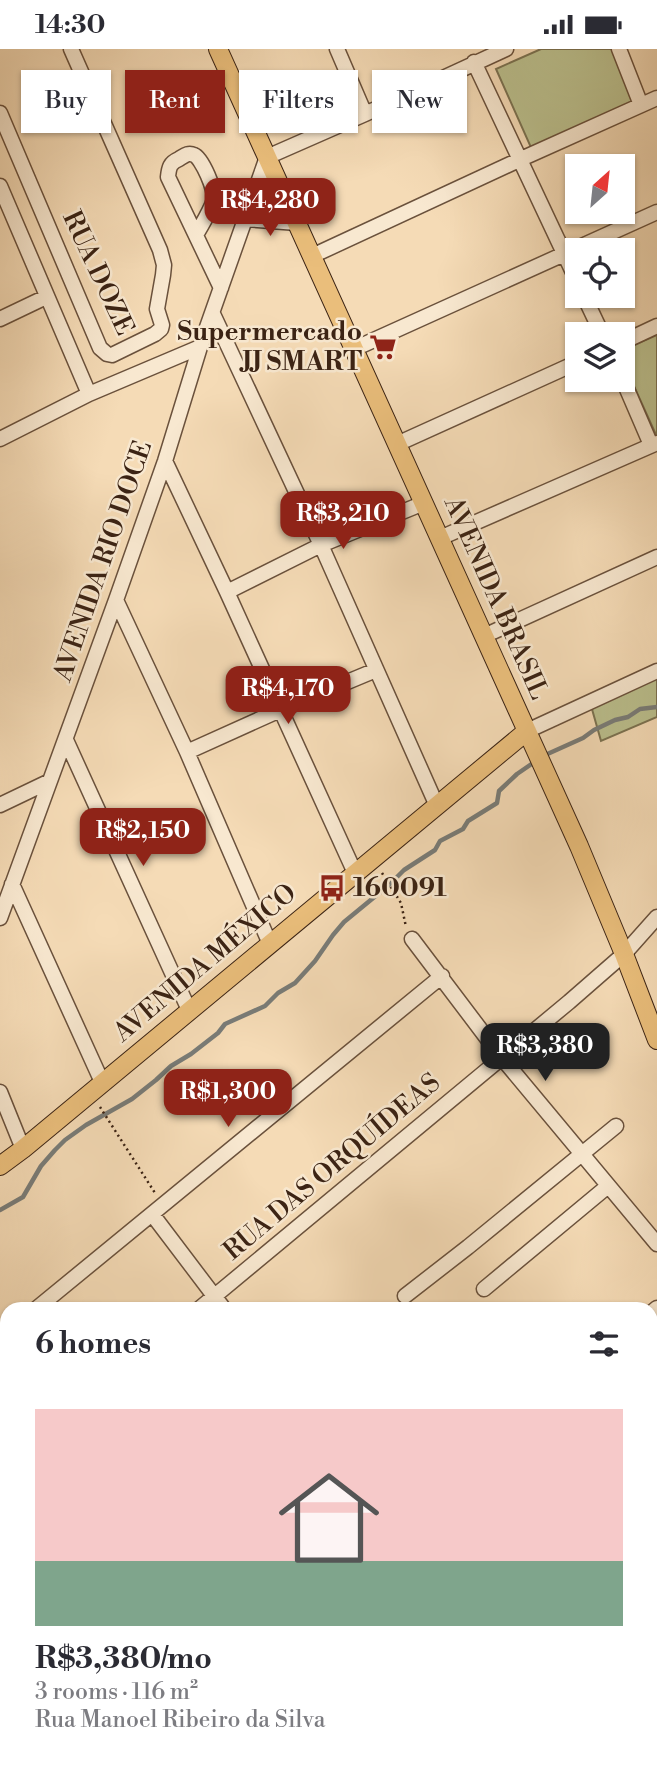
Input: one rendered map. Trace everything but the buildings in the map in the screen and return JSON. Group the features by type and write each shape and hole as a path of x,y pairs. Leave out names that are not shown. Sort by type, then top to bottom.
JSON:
{"main road":[{"name":"AVENIDA BRASIL","path":"218,49 548,777 624,954 657,1040"},
{"name":"AVENIDA MÉXICO","path":"0,1166 527,731"}],"street":[{"name":"RUA DOZE","path":"0,113 100,348 112,355 155,334 162,325 157,309 164,265 160,250 71,49"},
{"path":"337,49 365,114"},
{"path":"267,157 506,49"},
{"path":"619,49 642,105"},
{"path":"474,62 564,255"},
{"path":"312,255 657,98"},
{"path":"196,235 215,197 199,158 188,154 172,163 169,177 196,235 221,288"},
{"name":"AVENIDA RIO DOCE","path":"0,918 116,600 200,347 267,157"},
{"name":"RUA DOZE","path":"0,186 89,394"},
{"path":"354,349 657,212"},
{"path":"246,219 297,223"},
{"path":"0,319 46,297"},
{"path":"213,314 321,545 437,806"},
{"path":"635,336 657,325"},
{"path":"0,439 89,394 200,347"},
{"path":"397,444 565,368"},
{"path":"440,538 654,444 629,392"},
{"path":"164,461 355,873"},
{"path":"227,592 321,545 424,503"},
{"path":"484,636 657,557"},
{"path":"116,600 187,752 270,944"},
{"path":"187,752 376,670"},
{"name":"AVENIDA MÉXICO","path":"527,731 657,671"},
{"path":"66,740 189,1010"},
{"path":"0,805 48,782"},
{"path":"12,884 96,1088"},
{"name":"RUA DAS ORQUÍDEAS","path":"207,1302 624,954 657,916"},
{"path":"412,939 502,1058 657,1244"},
{"path":"45,1302 442,976"},
{"path":"0,1092 23,1149"},
{"path":"405,1296 616,1126"},
{"path":"484,1289 608,1186"},
{"path":"158,1209 219,1302"}],"path":[{"path":"385,879 401,903 407,930 412,939"},
{"path":"96,1088 158,1209"}],"green space":[{"path":"541,49 624,49 647,101 533,152 496,69"},
{"path":"657,335 657,437 635,388 635,345"},
{"path":"657,674 657,717 601,741 590,702"}],"waterway":[{"path":"543,756 640,709 657,707"},
{"path":"0,1210 23,1197 41,1166 65,1140 132,1099 171,1066 218,1033 225,1024 265,1006 278,993 295,983 344,922 404,870 435,850 440,841 463,829 468,821 497,803 499,791 536,761"}],"place":[{"name":"Supermercado JJ SMART","path":"383,347"},
{"name":"160091","path":"332,888"}]}
